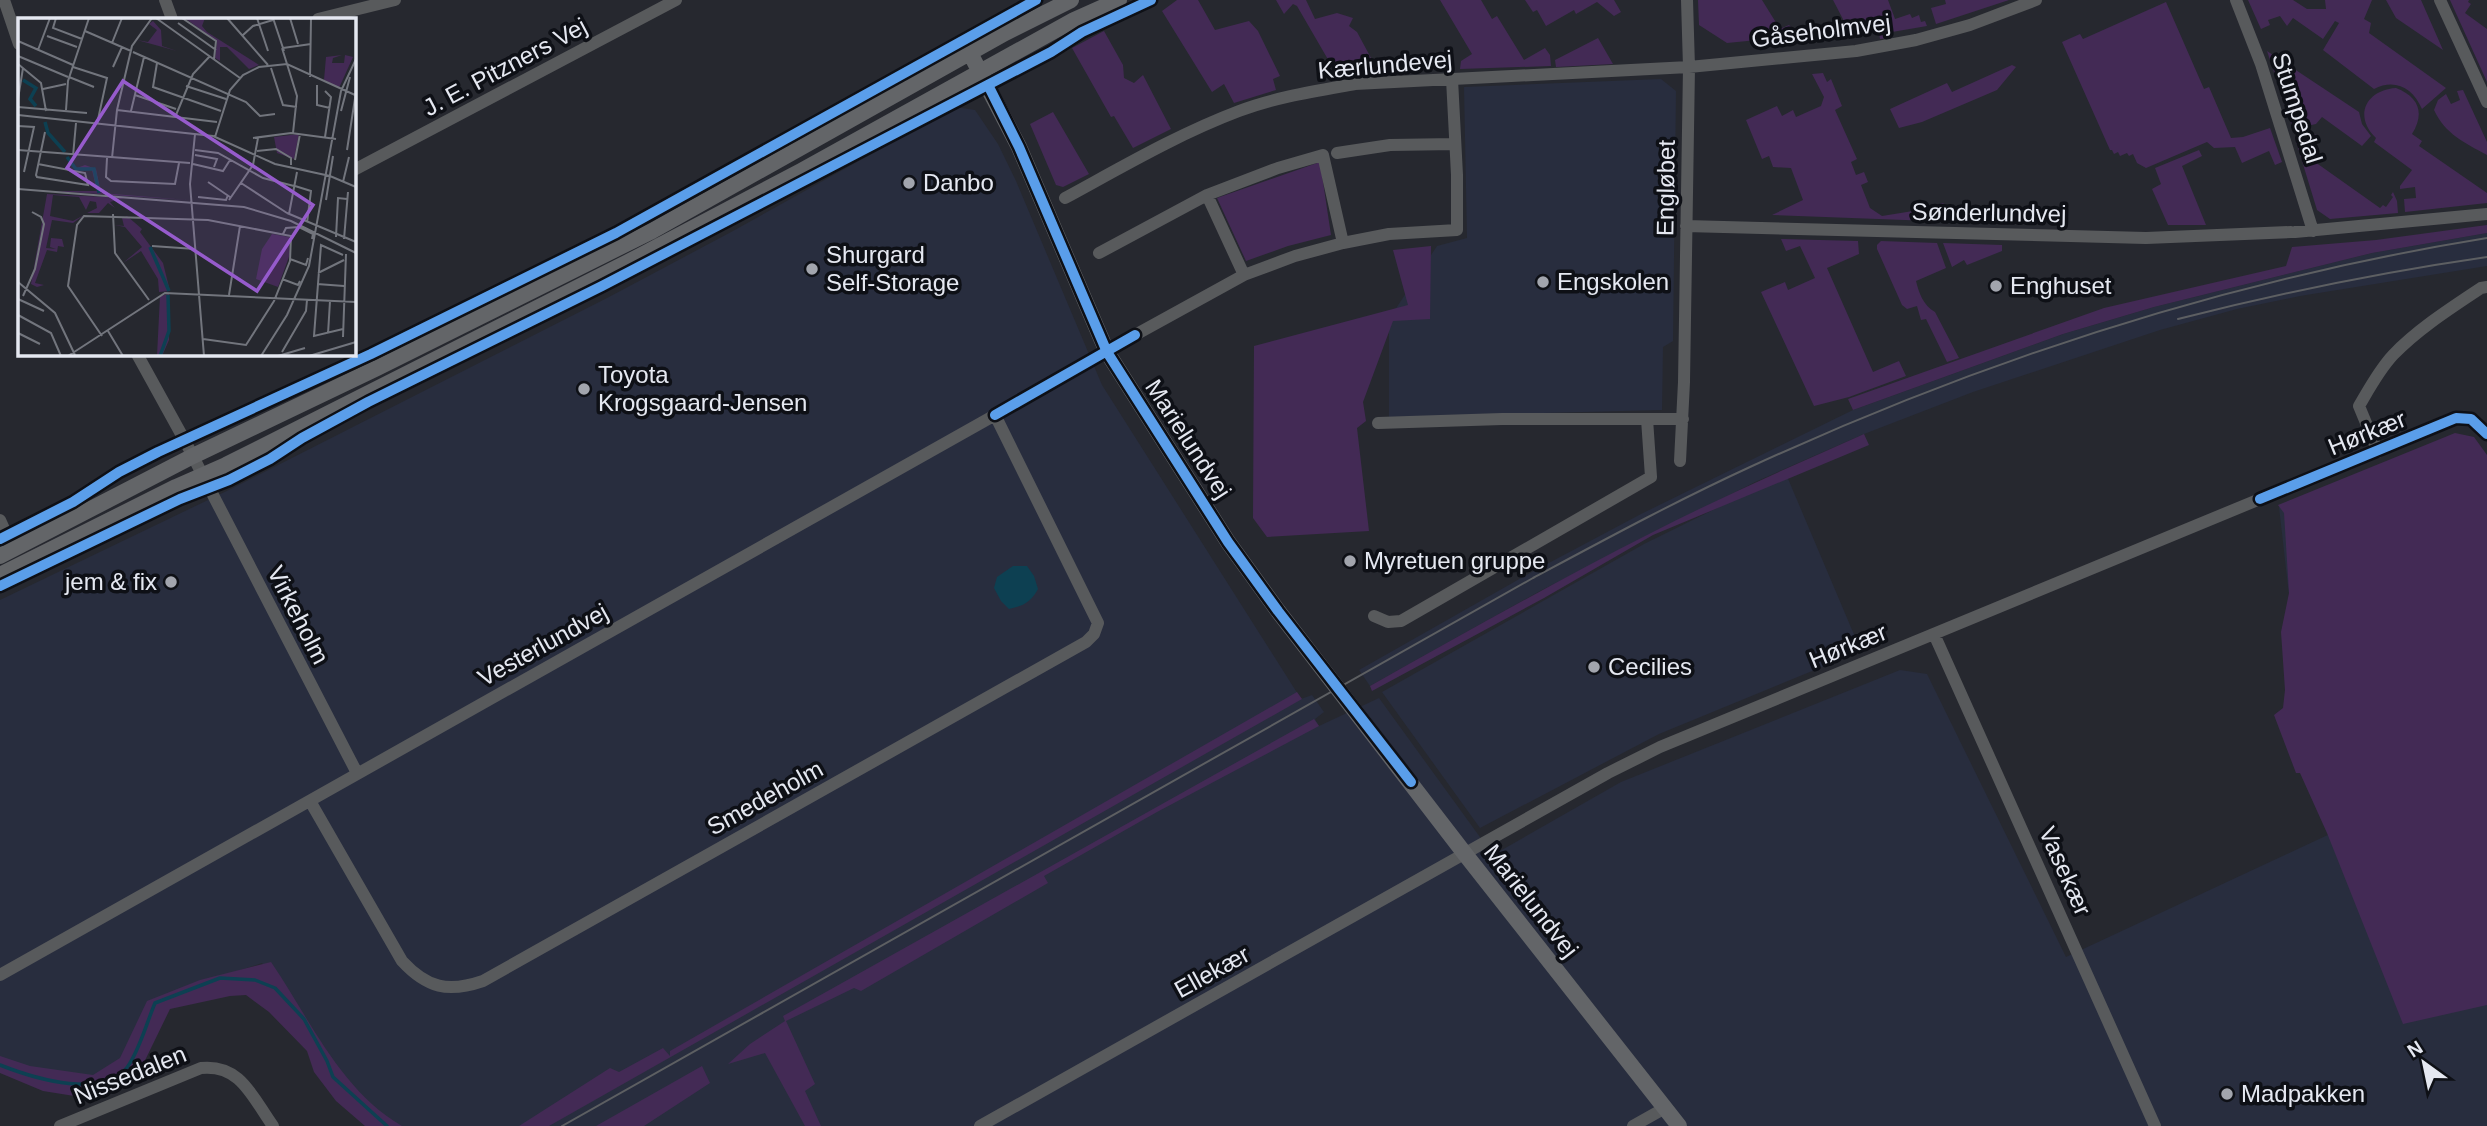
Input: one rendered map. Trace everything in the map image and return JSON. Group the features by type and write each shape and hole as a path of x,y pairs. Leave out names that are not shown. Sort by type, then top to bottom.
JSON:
{"main road":[{"path":"7,553 192,456 377,368 639,237 970,53 1071,0"},
{"path":"0,575 640,256 1074,20 1119,0"},
{"name":"Marielundvej","path":"970,53 1018,147 1107,352 1228,542 1465,854 1679,1126"}],"street":[{"path":"4,0 18,41"},
{"path":"165,0 172,18"},
{"path":"322,18 395,0"},
{"name":"J. E. Pitzners Vej","path":"355,169 676,0"},
{"name":"Engløbet","path":"1680,461 1689,67 1687,0"},
{"name":"Gåseholmvej","path":"1689,67 1856,51 1916,40 1970,25 2036,0"},
{"name":"Stumpedal","path":"2236,0 2261,64 2313,231"},
{"path":"2440,0 2487,102"},
{"name":"Kærlundevej","path":"1065,198 1179,136 1242,110 1296,95 1355,84 1689,67"},
{"path":"1135,335 1244,275 1295,256 1389,234 1457,230 1452,79"},
{"path":"1337,153 1390,145 1455,144"},
{"path":"1099,253 1207,195 1323,155 1343,243"},
{"path":"1207,195 1244,275"},
{"name":"Sønderlundvej","path":"1686,226 2146,238 2313,231 2487,214"},
{"path":"2378,452 2359,406 2375,379 2393,356 2416,335 2452,307 2481,288 2487,287"},
{"name":"Vesterlundvej","path":"0,975 1107,352"},
{"name":"Virkeholm","path":"138,355 357,773"},
{"name":"Smedeholm","path":"310,801 402,961 415,974 430,983 448,988 466,987 483,981 1086,642 1094,634 1098,623 995,415"},
{"name":"Hørkær","path":"1465,854 1608,773 1660,747 2456,418 2471,419 2487,434"},
{"path":"1374,616 1388,622 1401,621 1651,477 1647,419"},
{"path":"1378,422 1683,419"},
{"path":"0,520 7,553"},
{"name":"Vasekær","path":"1934,635 2155,1126"},
{"name":"Ellekær","path":"981,1126 1465,854"},
{"name":"Nissedalen","path":"60,1126 201,1068 215,1067 228,1070 239,1079 272,1126"},
{"path":"1633,1126 1665,1108"}],"shaded area":[{"path":"1177,0 1198,0 1215,30 1249,21 1258,31 1280,76 1273,79 1276,90 1234,103 1224,84 1212,92 1162,11"},
{"path":"1276,0 1306,0 1315,19 1337,13 1353,18 1349,26 1357,32 1378,71 1337,75 1297,6 1293,4 1284,14"},
{"path":"1440,0 1481,0 1492,19 1497,16 1524,60 1545,48 1550,55 1551,66 1460,69 1461,61 1472,54"},
{"path":"1525,0 1614,0 1621,12 1614,16 1597,2 1576,14 1574,10 1546,26 1537,10 1533,12"},
{"path":"1698,0 1762,0 1780,29 1789,25 1794,30 1801,26 1806,34 1813,31 1817,34 1727,43 1699,25"},
{"path":"1833,0 1888,0 1895,19 1910,14 1912,18 1919,15 1921,22 1925,21 1927,26 1892,32 1891,38 1880,39 1878,26 1836,32 1846,25"},
{"path":"1945,0 2009,0 1936,24 1931,8 1946,4"},
{"path":"2248,0 2293,0 2307,9 2326,9 2325,0 2372,0 2364,19 2371,23 2369,33 2446,88 2422,109 2414,95 2402,87 2389,85 2374,89 2323,50 2339,23 2335,21 2323,39 2293,18 2287,26 2280,16 2268,20 2270,25 2261,29"},
{"path":"2386,0 2421,0 2443,50 2396,18"},
{"path":"2450,0 2469,0 2471,4 2465,13 2487,29 2487,82"},
{"path":"2166,2 2204,89 2209,87 2231,138 2270,128 2282,162 2275,165 2269,151 2242,163 2235,147 2214,148 2207,142 2146,168 2137,163 2133,154 2120,156 2118,152 2114,154 2110,150 2062,42 2080,34 2083,39"},
{"path":"1104,31 1123,65 1124,78 1134,83 1143,75 1171,129 1133,148 1114,116 1111,117 1072,48"},
{"path":"1598,38 1613,64 1556,67 1555,60"},
{"path":"2267,51 2359,112 2362,124 2371,136 2362,146 2322,117 2316,124 2293,129"},
{"path":"2012,65 2016,67 1997,90 1922,122 1899,128 1890,109 1947,83 1952,92"},
{"path":"1823,73 1827,82 1831,79 1842,106 1835,110 1857,159 1851,162 1856,175 1864,172 1868,182 1861,185 1870,208 1882,216 1943,203 1958,222 1772,215 1803,200 1791,168 1773,167 1769,156 1762,159 1746,120 1777,106 1782,116 1793,110 1796,117 1821,106 1824,97 1812,74"},
{"name":"Engskolen","path":"1661,79 1676,91 1673,341 1663,347 1662,410 1389,417 1389,319 1437,246 1467,238 1464,87"},
{"path":"2396,88 2410,96 2418,106 2418,119 2412,134 2422,141 2419,146 2487,193 2487,203 2405,212 2404,199 2416,198 2415,187 2400,189 2400,186 2412,170 2374,142 2376,138 2369,130 2364,113 2370,99"},
{"path":"2463,90 2487,142 2487,155 2450,132 2434,110 2438,100 2446,94 2451,104 2460,100 2457,91"},
{"path":"956,107 975,110 998,144 1102,385 1301,699 1312,695 1324,712 1315,719 1319,726 1379,698 1493,855 1621,782 1900,670 1927,674 2066,957 2332,833 2295,648 2279,507 2465,435 2487,460 2487,1126 377,1126 365,1115 262,963 151,1000 121,1064 95,1084 0,1060 0,600 233,488 609,297"},
{"path":"1053,112 1089,174 1063,187 1056,185 1030,124"},
{"path":"2317,135 2308,144 2308,157 2380,208 2383,205 2386,207 2393,197 2393,192 2398,213 2330,219 2317,210 2295,138"},
{"path":"2199,150 2202,156 2182,166 2206,225 2168,225 2152,189 2161,184 2155,168"},
{"path":"1320,162 1331,235 1246,261 1217,198"},
{"path":"2487,225 2487,233 2372,253 2154,307 2063,334 1853,410 1848,399 2104,308 2286,266 2292,247 2376,240"},
{"path":"2487,233 2487,266 2300,296 2237,309 2160,330 1973,392 1864,434 1755,482 1540,591 1370,686 1359,670 1530,573 1641,514 1853,410 2063,334 2154,307 2372,253"},
{"path":"1781,239 1858,241 1859,254 1827,268 1873,372 1899,361 1906,376 1849,397 1814,406 1761,292 1785,282 1788,290 1815,278 1800,246 1786,251"},
{"path":"1881,241 1937,243 1946,268 1916,281 1922,298 1935,312 1959,358 1947,362 1926,319 1921,320 1917,306 1907,309 1902,305 1877,249"},
{"path":"1943,243 2002,245 2002,251 1967,265 1964,260 1952,267"},
{"path":"1431,246 1430,319 1393,321 1363,402 1366,421 1357,428 1369,531 1267,537 1253,518 1254,346 1408,305 1393,250"},
{"path":"2455,433 2474,437 2487,455 2487,1005 2403,1024 2327,833 2300,773 2296,773 2274,715 2283,708 2285,690 2281,632 2289,593 2284,513 2278,505"},
{"path":"1864,434 1869,445 1653,535 1544,598 1372,691 1370,686 1615,551 1730,494"},
{"path":"1786,474 1861,651 1659,734 1480,828 1382,692 1644,544"},
{"path":"1013,566 1027,566 1038,589 1026,603 1009,609 994,588 997,577"},
{"path":"1297,692 1302,699 549,1126 519,1126 610,1068 619,1072 663,1048 670,1056 670,1051"},
{"path":"1314,719 1319,726 1044,876 1048,883 861,991 854,988 786,1021 815,1084 805,1091 821,1126 805,1126 765,1053 728,1064 750,1044 785,1021 783,1016"},
{"path":"271,962 344,1073 380,1111 402,1126 365,1126 336,1101 314,1072 307,1051 269,1012 246,995 170,1009 134,1083 93,1099 43,1091 0,1073 0,1056 30,1066 93,1075 120,1058 147,1001 200,980"},
{"path":"702,1066 710,1083 644,1126 596,1126"}],"waterway":[{"path":"0,1065 31,1076 69,1084 105,1082 119,1075 130,1063 155,1003 220,978 255,980 275,988 304,1019 333,1077 387,1126"}],"tram line":[{"path":"562,1126 1533,578 1750,467 1928,392 2111,328 2297,276 2487,238"},
{"path":"2178,319 2332,284 2487,257"}],"cycle path":[{"path":"0,539 73,502 119,472 158,452 371,354 616,233 1036,0"},
{"path":"0,586 180,499 229,480 368,402 602,286 1051,52 1082,32 1151,0"},
{"path":"988,85 1019,147 1107,352 1228,542 1411,782"},
{"path":"995,415 1135,335"},
{"path":"2260,499 2456,418 2471,419 2487,434"}],"place":[{"name":"Danbo","path":"909,183"},
{"name":"Shurgard Self-Storage","path":"812,269"},
{"name":"Engskolen","path":"1543,282"},
{"name":"Enghuset","path":"1996,286"},
{"name":"Toyota Krogsgaard-Jensen","path":"584,389"},
{"name":"Myretuen gruppe","path":"1350,561"},
{"name":"jem & fix","path":"171,582"},
{"name":"Cecilies","path":"1594,667"},
{"name":"Madpakken","path":"2227,1094"}]}
